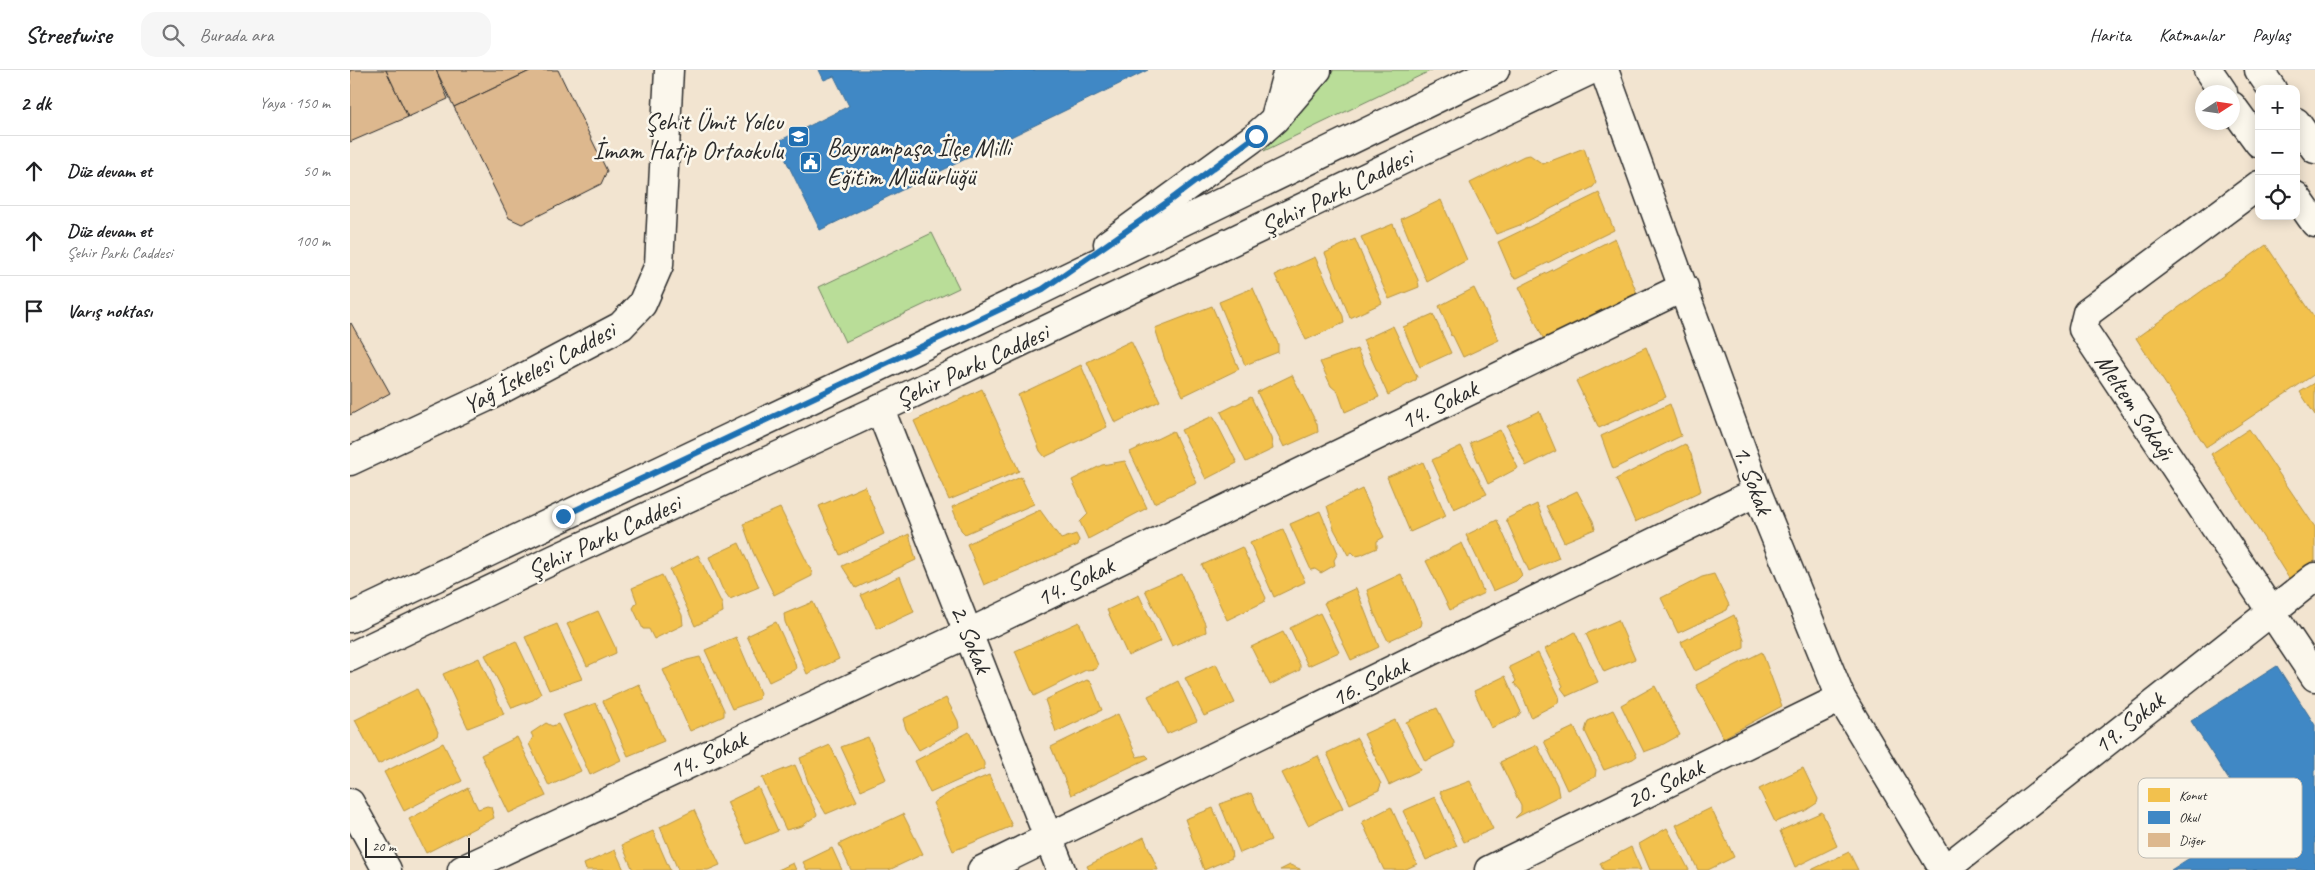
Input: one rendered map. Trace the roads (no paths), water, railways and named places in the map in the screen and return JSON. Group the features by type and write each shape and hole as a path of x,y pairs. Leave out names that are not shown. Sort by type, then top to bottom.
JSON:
{"street":[{"name":"Yağ İskelesi Caddesi","path":"350,461 485,398 621,326 642,304 659,265 669,70"},
{"path":"1275,119 1288,70"},
{"path":"1043,289 1209,172 1275,119 1316,70"},
{"name":"Şehir Parkı Caddesi","path":"350,618 1043,289 1495,70"},
{"name":"Şehir Parkı Caddesi","path":"350,657 555,559 880,409 1591,70"},
{"name":"1. Sokak","path":"1604,70 1684,286 1757,492 1841,698 1944,870"},
{"path":"2208,70 2218,85"},
{"path":"2259,70 2269,85"},
{"path":"2240,117 2255,138"},
{"path":"2300,128 2315,149"},
{"name":"Meltem Sokağı","path":"2255,188 2087,313 2083,329 2315,677"},
{"path":"2300,201 2315,222"},
{"name":"14. Sokak","path":"462,870 968,633 1684,286"},
{"name":"2. Sokak","path":"880,409 1061,870"},
{"name":"16. Sokak","path":"982,870 1049,839 1757,492"},
{"name":"19. Sokak","path":"1944,870 2315,577"},
{"name":"20. Sokak","path":"1489,870 1841,698"},
{"path":"350,803 387,870"}],"place":[{"name":"Şehit Ümit Yolcu İmam Hatip Ortaokulu","path":"799,136"},
{"name":"Bayrampaşa İlçe Milli Eğitim Müdürlüğü","path":"811,162"}]}
